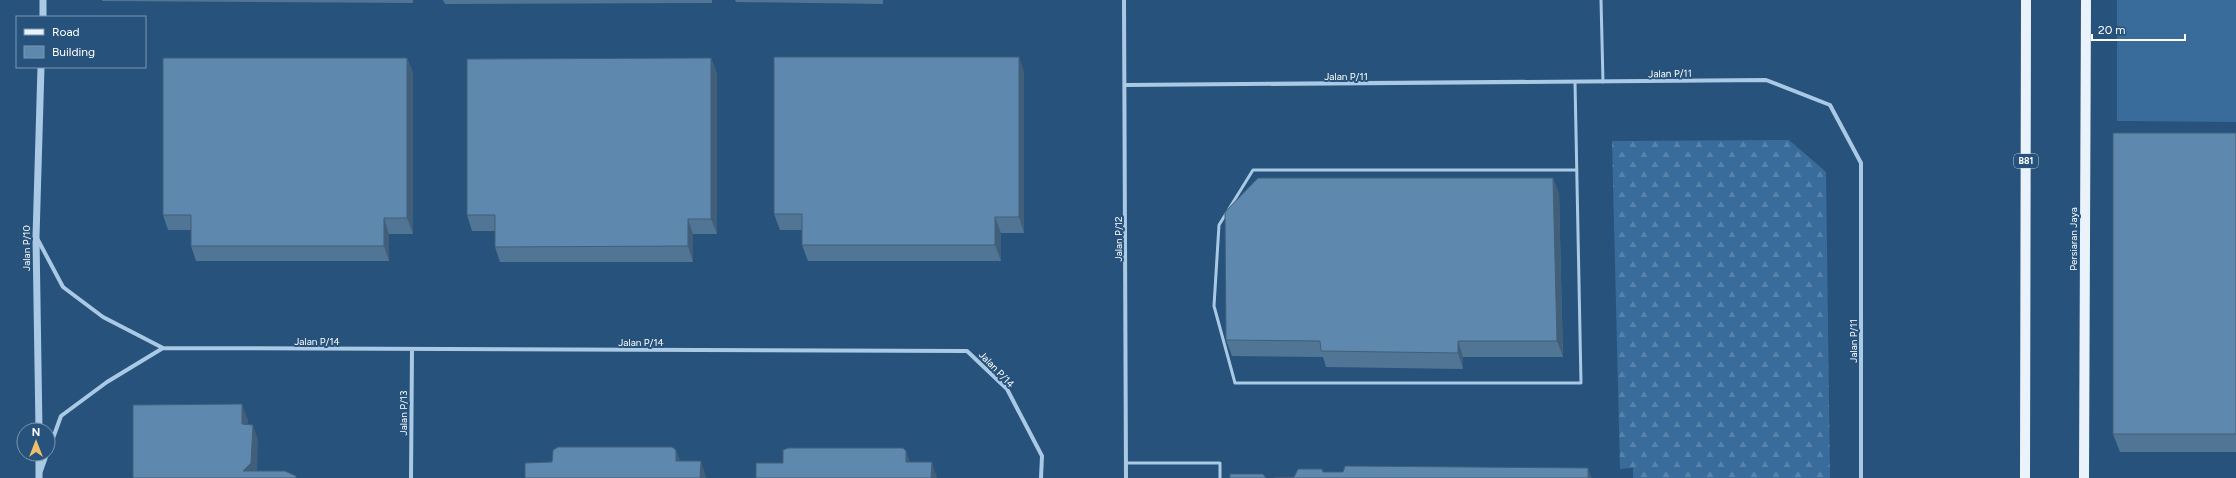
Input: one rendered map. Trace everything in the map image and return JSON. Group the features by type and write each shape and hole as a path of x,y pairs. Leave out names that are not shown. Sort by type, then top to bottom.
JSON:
{"main road":[{"name":"B81","path":"2026,0 2026,478"},
{"name":"Persiaran Jaya","path":"2084,478 2086,0"}],"street":[{"path":"43,0 43,16"},
{"name":"Jalan P/12","path":"1124,0 1126,85 1126,478"},
{"name":"Jalan P/10","path":"39,422 36,237 41,68"},
{"name":"Jalan P/11","path":"1126,85 1766,80 1830,105 1861,163 1861,478"},
{"name":"Jalan P/14","path":"36,237 63,287 103,316 163,348 967,351 1007,389 1042,456 1042,478"},
{"path":"56,430 61,416 107,382 163,348"},
{"name":"Jalan P/13","path":"411,478 412,349"},
{"path":"39,462 39,477"},
{"path":"39,477 45,462"}],"lane":[{"path":"1601,0 1603,82"},
{"path":"1575,82 1577,170 1581,383 1234,383 1214,306 1219,225 1253,170 1577,170"},
{"path":"1126,462 1220,463 1220,478"}],"green space":[{"path":"2117,0 2236,0 2236,122 2117,121"},
{"path":"1789,140 1826,172 1830,478 1633,478 1633,468 1620,469 1612,141"}],"building":[{"path":"774,57 1019,57 1019,217 995,217 995,245 802,245 802,214 774,214"},
{"path":"163,58 407,58 407,218 384,218 384,246 191,246 191,215 163,215"},
{"path":"711,58 711,219 688,219 688,246 495,247 495,215 467,215 467,59"},
{"path":"2113,133 2236,133 2236,434 2113,434"},
{"path":"1258,178 1553,178 1557,341 1458,341 1458,353 1321,351 1320,341 1226,340 1225,212"},
{"path":"242,404 242,424 253,425 251,463 243,471 285,471 296,476 296,478 133,478 133,405"},
{"path":"558,447 672,447 676,450 676,461 701,461 700,478 525,478 525,463 552,462 553,450"},
{"path":"788,448 903,448 906,451 906,462 932,462 931,478 756,478 756,463 783,463 783,450"},
{"path":"1345,466 1588,468 1588,478 1274,478 1294,477 1298,469 1322,469 1323,472 1343,472"},
{"path":"1230,474 1263,474 1266,478 1230,478"}]}
